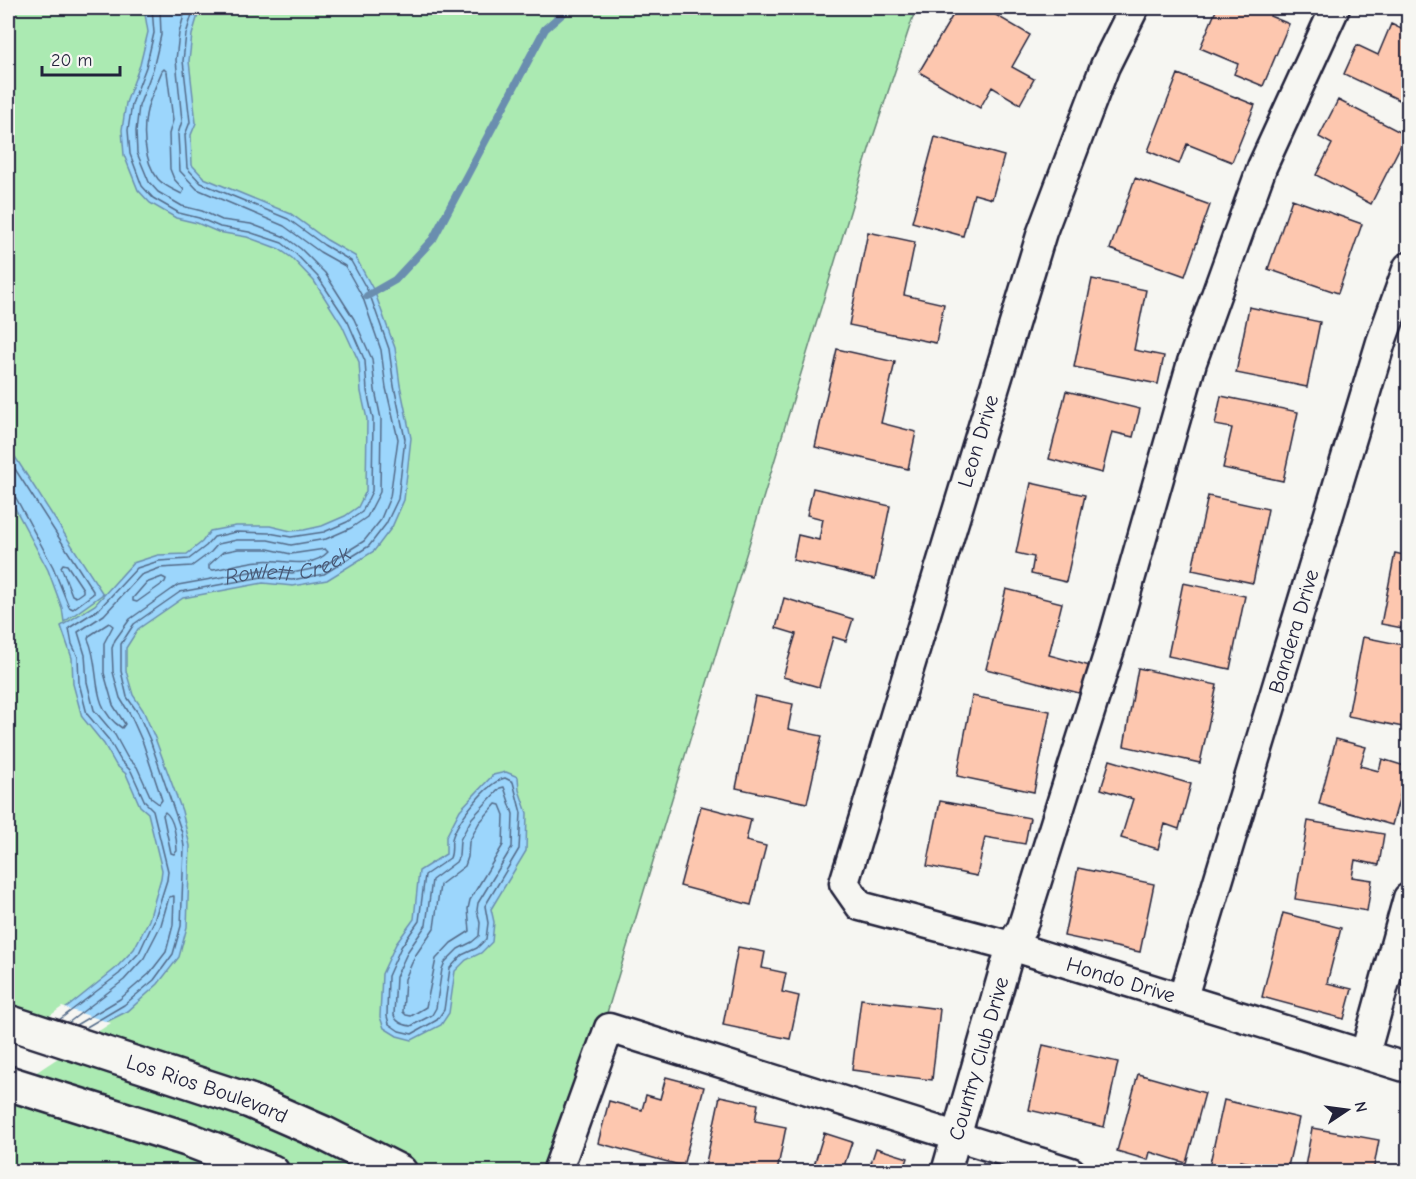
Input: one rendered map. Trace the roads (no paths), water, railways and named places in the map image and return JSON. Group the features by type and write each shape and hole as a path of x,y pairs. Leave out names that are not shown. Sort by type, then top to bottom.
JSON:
{"main road":[{"name":"Los Rios Boulevard","path":"8,1022 206,1086 294,1119 400,1172"},
{"path":"8,1083 187,1140 272,1172"}],"street":[{"name":"Leon Drive","path":"844,883 1042,232 1105,66 1134,8"},
{"name":"Country Club Drive","path":"946,1172 1011,946 1022,928 1114,636 1192,362 1262,167 1335,8"},
{"name":"Bandera Drive","path":"1183,997 1381,342 1408,267"},
{"name":"Hondo Drive","path":"844,883 860,906 1011,946 1408,1068"},
{"path":"1365,1054 1408,898"},
{"path":"557,1172 609,1028 1071,1172"}],"water":[{"name":"Rowlett Creek","path":"147,8 200,8 192,35 189,61 196,123 191,135 192,165 204,178 291,214 327,240 355,256 375,293 395,348 411,438 404,500 392,527 374,551 327,580 293,586 263,583 183,598 138,629 126,648 126,671 133,695 143,710 155,738 182,811 190,846 187,927 179,957 158,984 128,1011 102,1024 15,1043 69,1006 115,969 134,949 149,920 162,870 148,813 140,806 126,774 116,765 104,744 82,717 73,684 72,658 61,626 95,605 133,563 158,555 187,554 202,542 210,531 236,526 270,526 291,531 322,526 345,516 358,507 366,491 367,419 361,392 359,362 342,325 314,281 292,258 279,249 247,237 218,232 197,223 176,218 150,203 138,190 124,155 122,130 126,103 140,65 148,32 145,14"},
{"path":"8,446 103,594 64,622 62,608 48,570 8,495"},
{"path":"506,772 518,777 519,790 527,813 526,851 491,909 494,922 492,942 481,953 466,960 455,971 449,1013 441,1025 412,1040 397,1036 384,1028 380,1017 382,974 396,944 414,919 419,871 446,854 446,837 460,810 493,775"}],"waterway":[{"path":"367,296 395,280 433,239 545,29 569,8"}]}
